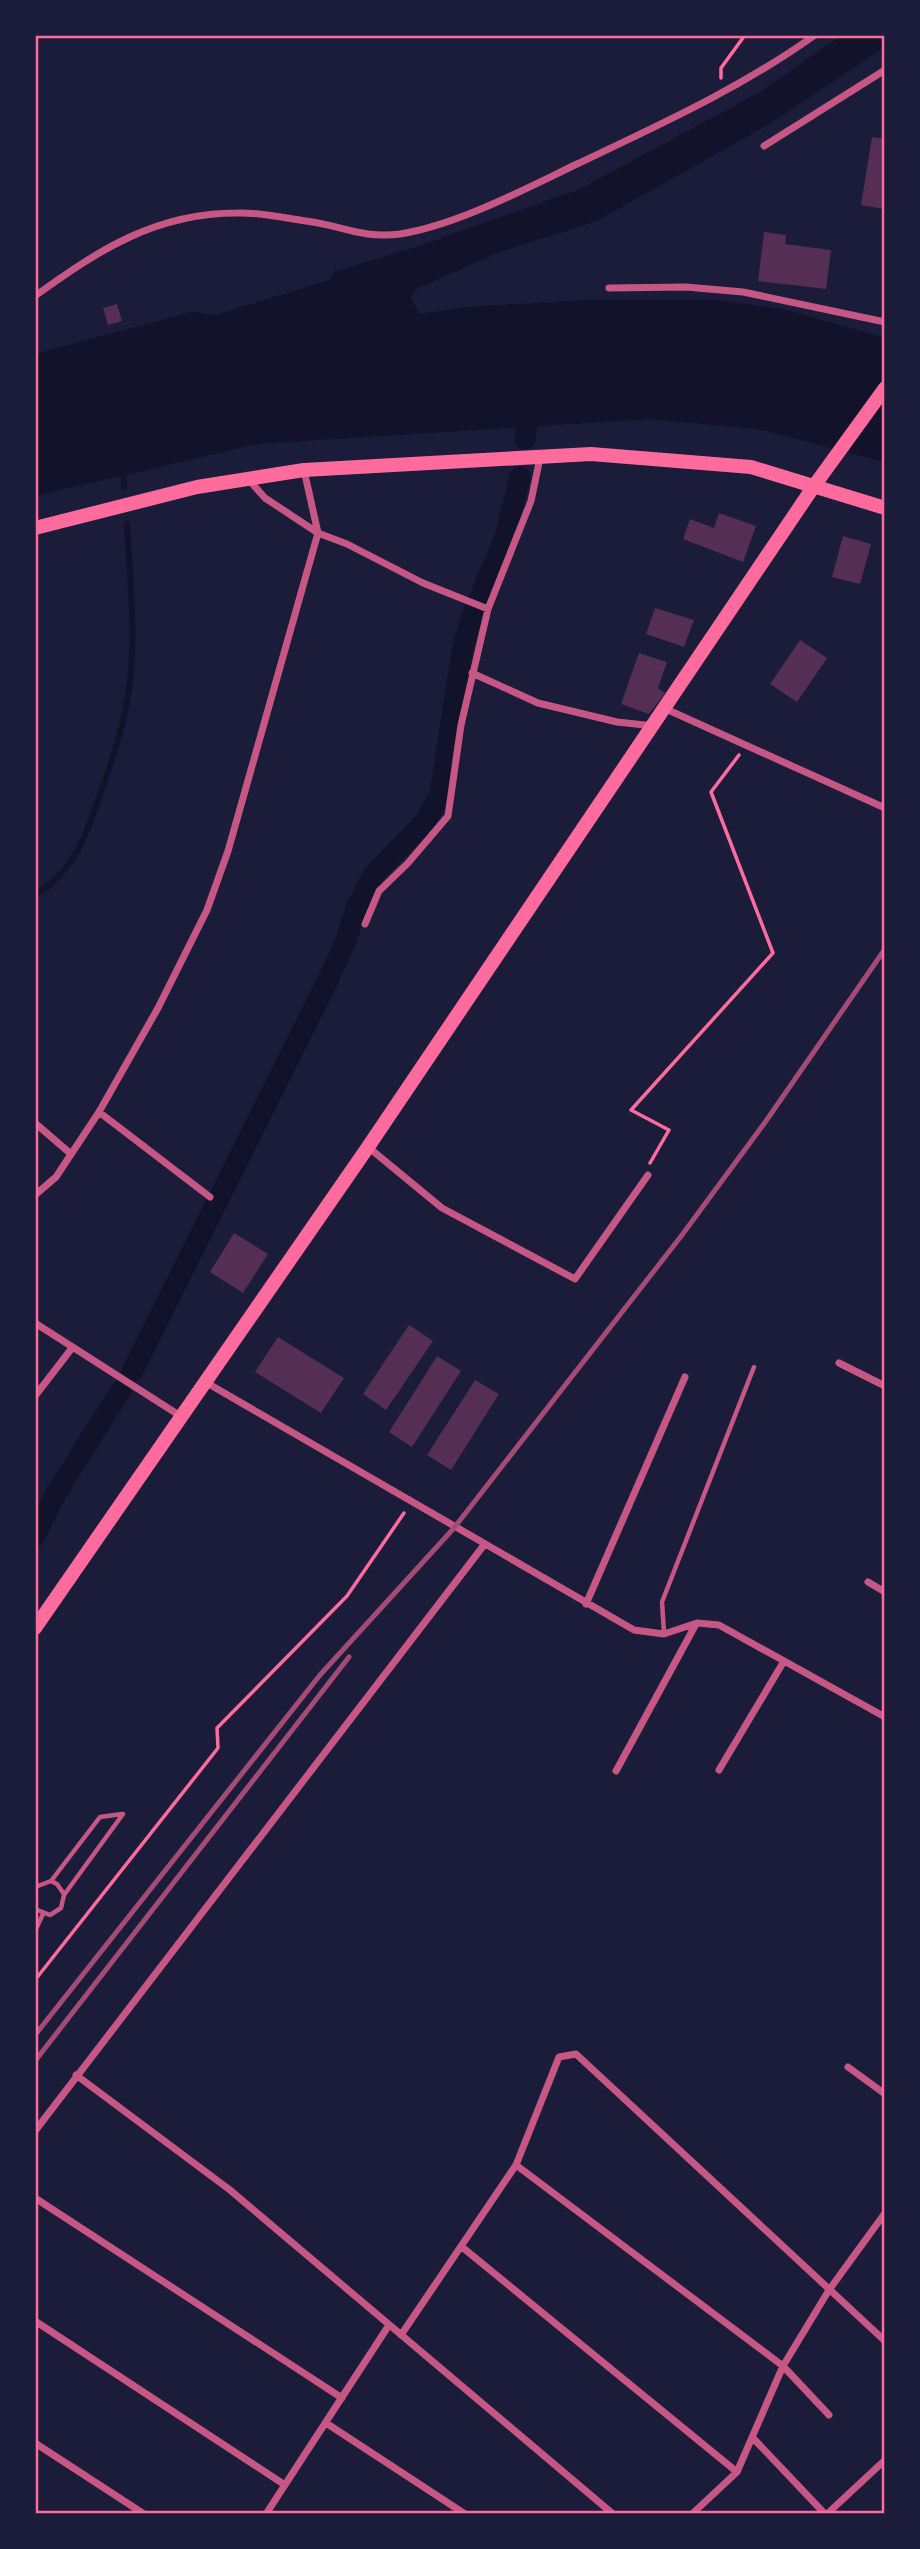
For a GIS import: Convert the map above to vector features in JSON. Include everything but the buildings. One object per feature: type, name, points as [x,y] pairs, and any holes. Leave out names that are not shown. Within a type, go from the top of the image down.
[{"type":"main road","points":[[35,1628],[207,1383],[655,726],[814,486],[885,388]]},
{"type":"main road","points":[[35,528],[197,487],[304,470],[592,454],[751,467],[885,508]]},
{"type":"street","points":[[35,296],[97,251],[163,223],[237,213],[316,222],[356,234],[400,234],[482,209],[726,91],[784,58],[815,35]]},
{"type":"street","points":[[764,146],[885,71]]},
{"type":"street","points":[[609,288],[686,286],[743,292],[797,300],[885,322]]},
{"type":"street","points":[[365,924],[379,891],[408,863],[448,816],[486,608],[531,501],[540,457]]},
{"type":"street","points":[[35,1195],[56,1177],[99,1112],[158,1008],[207,910],[228,851],[318,533],[304,470]]},
{"type":"street","points":[[249,479],[265,498],[318,533],[347,544],[423,583],[486,608]]},
{"type":"street","points":[[472,673],[538,703],[617,722],[655,726]]},
{"type":"street","points":[[666,709],[885,808]]},
{"type":"street","points":[[99,1112],[210,1197]]},
{"type":"street","points":[[35,1123],[71,1154]]},
{"type":"street","points":[[368,1147],[442,1208],[575,1279],[649,1175]]},
{"type":"street","points":[[35,1323],[183,1418]]},
{"type":"street","points":[[35,1396],[72,1348]]},
{"type":"street","points":[[839,1363],[885,1386]]},
{"type":"street","points":[[586,1604],[685,1377]]},
{"type":"street","points":[[207,1383],[634,1630],[664,1634],[696,1623],[719,1625],[885,1717]]},
{"type":"street","points":[[35,2131],[484,1545]]},
{"type":"street","points":[[867,1582],[885,1592]]},
{"type":"street","points":[[616,1771],[696,1623]]},
{"type":"street","points":[[719,1770],[784,1661]]},
{"type":"street","points":[[401,2335],[516,2165],[559,2057],[576,2054],[885,2341]]},
{"type":"street","points":[[848,2067],[885,2094]]},
{"type":"street","points":[[76,2075],[230,2190],[613,2514]]},
{"type":"street","points":[[516,2165],[783,2366],[829,2415]]},
{"type":"street","points":[[35,2198],[342,2398]]},
{"type":"street","points":[[692,2514],[737,2472],[783,2366],[829,2290],[885,2213]]},
{"type":"street","points":[[462,2248],[737,2472]]},
{"type":"street","points":[[35,2321],[285,2485]]},
{"type":"street","points":[[266,2514],[389,2325]]},
{"type":"street","points":[[326,2423],[465,2514]]},
{"type":"street","points":[[753,2438],[826,2514],[885,2460]]},
{"type":"street","points":[[35,2443],[144,2514]]},
{"type":"lane","points":[[664,1634],[662,1602],[754,1367]]},
{"type":"lane","points":[[35,1886],[51,1881],[100,1817],[123,1814],[64,1895]]},
{"type":"lane","points":[[35,1909],[43,1914],[56,1912],[64,1902],[64,1895],[57,1884],[51,1881]]},
{"type":"lane","points":[[35,1931],[43,1914]]},
{"type":"path","points":[[726,91],[721,80],[721,68],[745,35]]},
{"type":"path","points":[[649,1175],[649,1165],[669,1130],[631,1110],[773,953],[711,792],[747,746]]},
{"type":"path","points":[[35,1980],[218,1748],[218,1728],[346,1596],[411,1503]]},
{"type":"shaded area","points":[[842,35],[885,35],[885,47],[771,123],[597,221],[499,252],[416,289],[410,297],[420,314],[464,307],[590,300],[714,300],[783,309],[885,338],[885,462],[758,429],[647,419],[257,444],[35,496],[35,354],[191,312],[216,315],[329,280],[334,272],[416,247],[580,189],[760,92]]},
{"type":"waterway","points":[[525,439],[527,422]]},
{"type":"waterway","points":[[123,468],[124,487]]},
{"type":"waterway","points":[[132,1372],[328,980],[346,940],[356,908],[374,874],[425,822],[440,794],[463,646],[473,613],[505,537],[520,477]]},
{"type":"waterway","points":[[35,895],[48,886],[69,864],[84,838],[123,721],[132,654],[127,524]]},
{"type":"waterway","points":[[35,1536],[55,1495],[121,1390]]},
{"type":"railway","points":[[35,2035],[320,1675],[454,1528],[682,1235],[766,1121],[885,949]]},
{"type":"railway","points":[[35,2061],[349,1657]]}]
